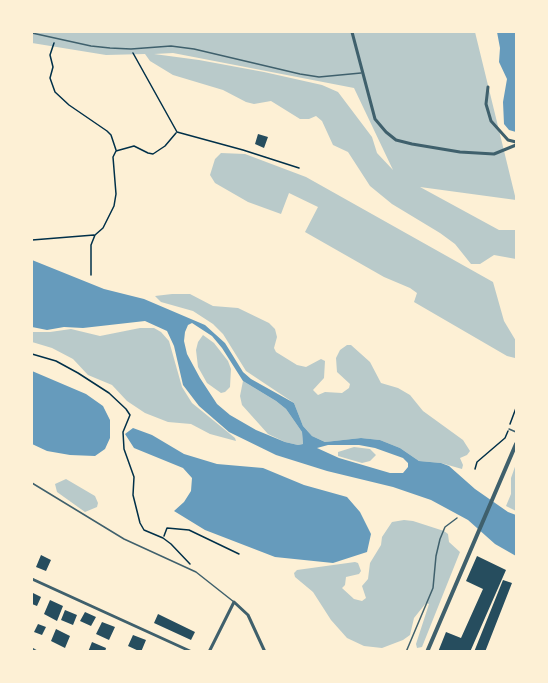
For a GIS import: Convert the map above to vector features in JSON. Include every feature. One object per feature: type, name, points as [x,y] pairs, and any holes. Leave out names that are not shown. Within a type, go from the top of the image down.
[{"type":"street","points":[[352,32],[375,119],[396,140],[460,152],[494,154],[516,143]]},
{"type":"street","points":[[488,87],[486,104],[491,120],[508,140],[516,143]]},
{"type":"street","points":[[427,651],[516,444]]},
{"type":"street","points":[[32,579],[192,651]]},
{"type":"street","points":[[209,651],[234,602],[248,615],[265,651]]},
{"type":"street","points":[[32,649],[37,651]]},
{"type":"lane","points":[[32,33],[91,46],[131,49],[171,46],[194,49],[319,77],[364,73]]},
{"type":"lane","points":[[509,429],[516,432]]},
{"type":"lane","points":[[32,483],[124,539],[196,572],[234,602]]},
{"type":"lane","points":[[406,651],[434,588],[436,556],[440,538],[445,527],[456,518]]},
{"type":"path","points":[[57,39],[50,51],[53,66],[50,78],[55,92],[69,105],[107,131],[111,135],[116,151],[113,157],[116,194],[114,206],[103,228],[95,235],[91,244],[91,275]]},
{"type":"path","points":[[131,49],[177,132],[299,168]]},
{"type":"path","points":[[116,151],[134,146],[153,154],[165,146],[177,132]]},
{"type":"path","points":[[32,240],[95,235]]},
{"type":"path","points":[[32,354],[56,361],[78,373],[109,393],[126,409],[130,415],[123,432],[124,449],[134,477],[133,495],[140,523],[150,533],[164,538],[196,572]]},
{"type":"path","points":[[475,469],[477,462],[505,438],[516,408]]},
{"type":"path","points":[[164,538],[167,528],[189,530],[239,554]]},
{"type":"shaded area","points":[[32,32],[475,32],[516,200],[420,187],[499,230],[516,230],[516,259],[494,255],[480,264],[471,264],[455,244],[392,204],[370,186],[348,152],[333,145],[322,121],[316,116],[300,119],[271,101],[254,104],[246,102],[223,90],[173,75],[150,61],[145,54],[106,55],[32,43]],"holes":[[[173,53],[354,88],[393,170],[377,153],[372,137],[338,92],[322,85],[264,72],[154,54]]]},
{"type":"shaded area","points":[[221,153],[245,154],[306,177],[493,282],[504,321],[516,341],[515,358],[507,356],[414,302],[417,293],[410,288],[384,277],[305,232],[318,207],[289,193],[281,214],[248,202],[215,183],[210,175],[215,159]]},
{"type":"shaded area","points":[[190,294],[213,306],[238,308],[269,323],[275,329],[277,337],[274,348],[276,352],[297,365],[306,367],[321,359],[325,361],[324,378],[313,390],[318,395],[325,392],[342,393],[349,388],[350,384],[337,372],[336,358],[340,350],[351,345],[370,362],[381,383],[398,388],[410,395],[423,411],[463,440],[470,451],[460,458],[462,469],[441,463],[419,461],[400,448],[380,440],[361,438],[325,442],[312,436],[303,426],[294,403],[246,371],[223,334],[213,324],[193,311],[161,302],[155,296]]},
{"type":"shaded area","points":[[140,328],[154,328],[169,341],[182,387],[192,403],[236,441],[210,434],[191,424],[168,422],[145,413],[127,401],[112,385],[88,375],[73,359],[52,348],[32,342],[32,332],[71,329],[100,336]]},
{"type":"shaded area","points":[[203,335],[214,343],[228,361],[231,369],[230,387],[225,392],[221,393],[207,383],[198,367],[196,350]]},
{"type":"shaded area","points":[[243,381],[286,409],[302,432],[303,444],[285,442],[268,434],[242,405],[240,396]]},
{"type":"shaded area","points":[[354,447],[370,449],[376,455],[370,461],[362,463],[338,456],[338,452]]},
{"type":"shaded area","points":[[516,464],[516,511],[506,506],[511,494],[511,478]]},
{"type":"shaded area","points":[[66,479],[95,496],[97,507],[85,512],[57,492],[55,484]]},
{"type":"shaded area","points":[[404,520],[444,531],[448,534],[449,542],[460,552],[422,647],[417,648],[416,644],[429,604],[426,603],[414,618],[410,635],[403,640],[382,648],[364,646],[347,638],[331,620],[313,592],[295,577],[294,573],[297,570],[358,563],[361,571],[359,574],[346,577],[342,588],[354,599],[362,601],[366,598],[362,586],[368,579],[370,563],[381,545],[382,537],[392,522]]},
{"type":"water","points":[[497,32],[516,32],[516,132],[509,130],[504,124],[503,102],[507,79],[499,62],[500,48]]},
{"type":"water","points":[[32,260],[104,289],[144,299],[205,325],[225,343],[243,372],[251,379],[294,403],[303,426],[312,436],[325,442],[361,438],[380,440],[400,448],[419,461],[449,466],[475,489],[516,515],[516,556],[495,544],[468,520],[431,500],[393,487],[327,471],[276,455],[229,432],[199,406],[183,385],[174,346],[167,331],[145,321],[47,330],[32,327]],"holes":[[[192,323],[212,336],[243,381],[286,409],[302,432],[303,444],[285,442],[256,430],[230,415],[217,404],[187,354],[184,341],[185,332],[188,325]],[[328,445],[359,445],[375,448],[403,458],[408,463],[408,467],[403,473],[390,473],[339,458],[317,448]]]},
{"type":"water","points":[[32,371],[86,394],[103,406],[110,420],[110,438],[105,449],[95,456],[70,455],[47,451],[32,444]]},
{"type":"water","points":[[133,428],[152,435],[184,454],[217,464],[263,468],[304,485],[347,497],[360,512],[371,534],[367,552],[333,563],[275,557],[205,530],[174,511],[191,491],[192,478],[183,468],[134,448],[125,434]]},
{"type":"building","points":[[258,134],[268,137],[264,148],[255,144]]},
{"type":"building","points":[[41,555],[51,560],[46,571],[36,567]]},
{"type":"building","points":[[477,556],[506,570],[470,652],[438,652],[446,632],[461,638],[483,589],[466,581]]},
{"type":"building","points":[[503,580],[512,583],[485,652],[474,652]]},
{"type":"building","points":[[33,593],[41,597],[37,606],[32,604]]},
{"type":"building","points":[[50,600],[63,606],[57,621],[44,614]]},
{"type":"building","points":[[65,610],[77,615],[73,625],[61,620]]},
{"type":"building","points":[[85,612],[96,617],[91,626],[80,621]]},
{"type":"building","points":[[158,614],[195,632],[191,640],[154,623]]},
{"type":"building","points":[[102,622],[115,627],[109,640],[96,634]]},
{"type":"building","points":[[38,624],[46,627],[42,635],[34,632]]},
{"type":"building","points":[[56,629],[70,636],[65,648],[51,641]]},
{"type":"building","points":[[133,635],[146,640],[141,652],[128,646]]},
{"type":"building","points":[[92,642],[106,648],[105,652],[88,652]]}]
